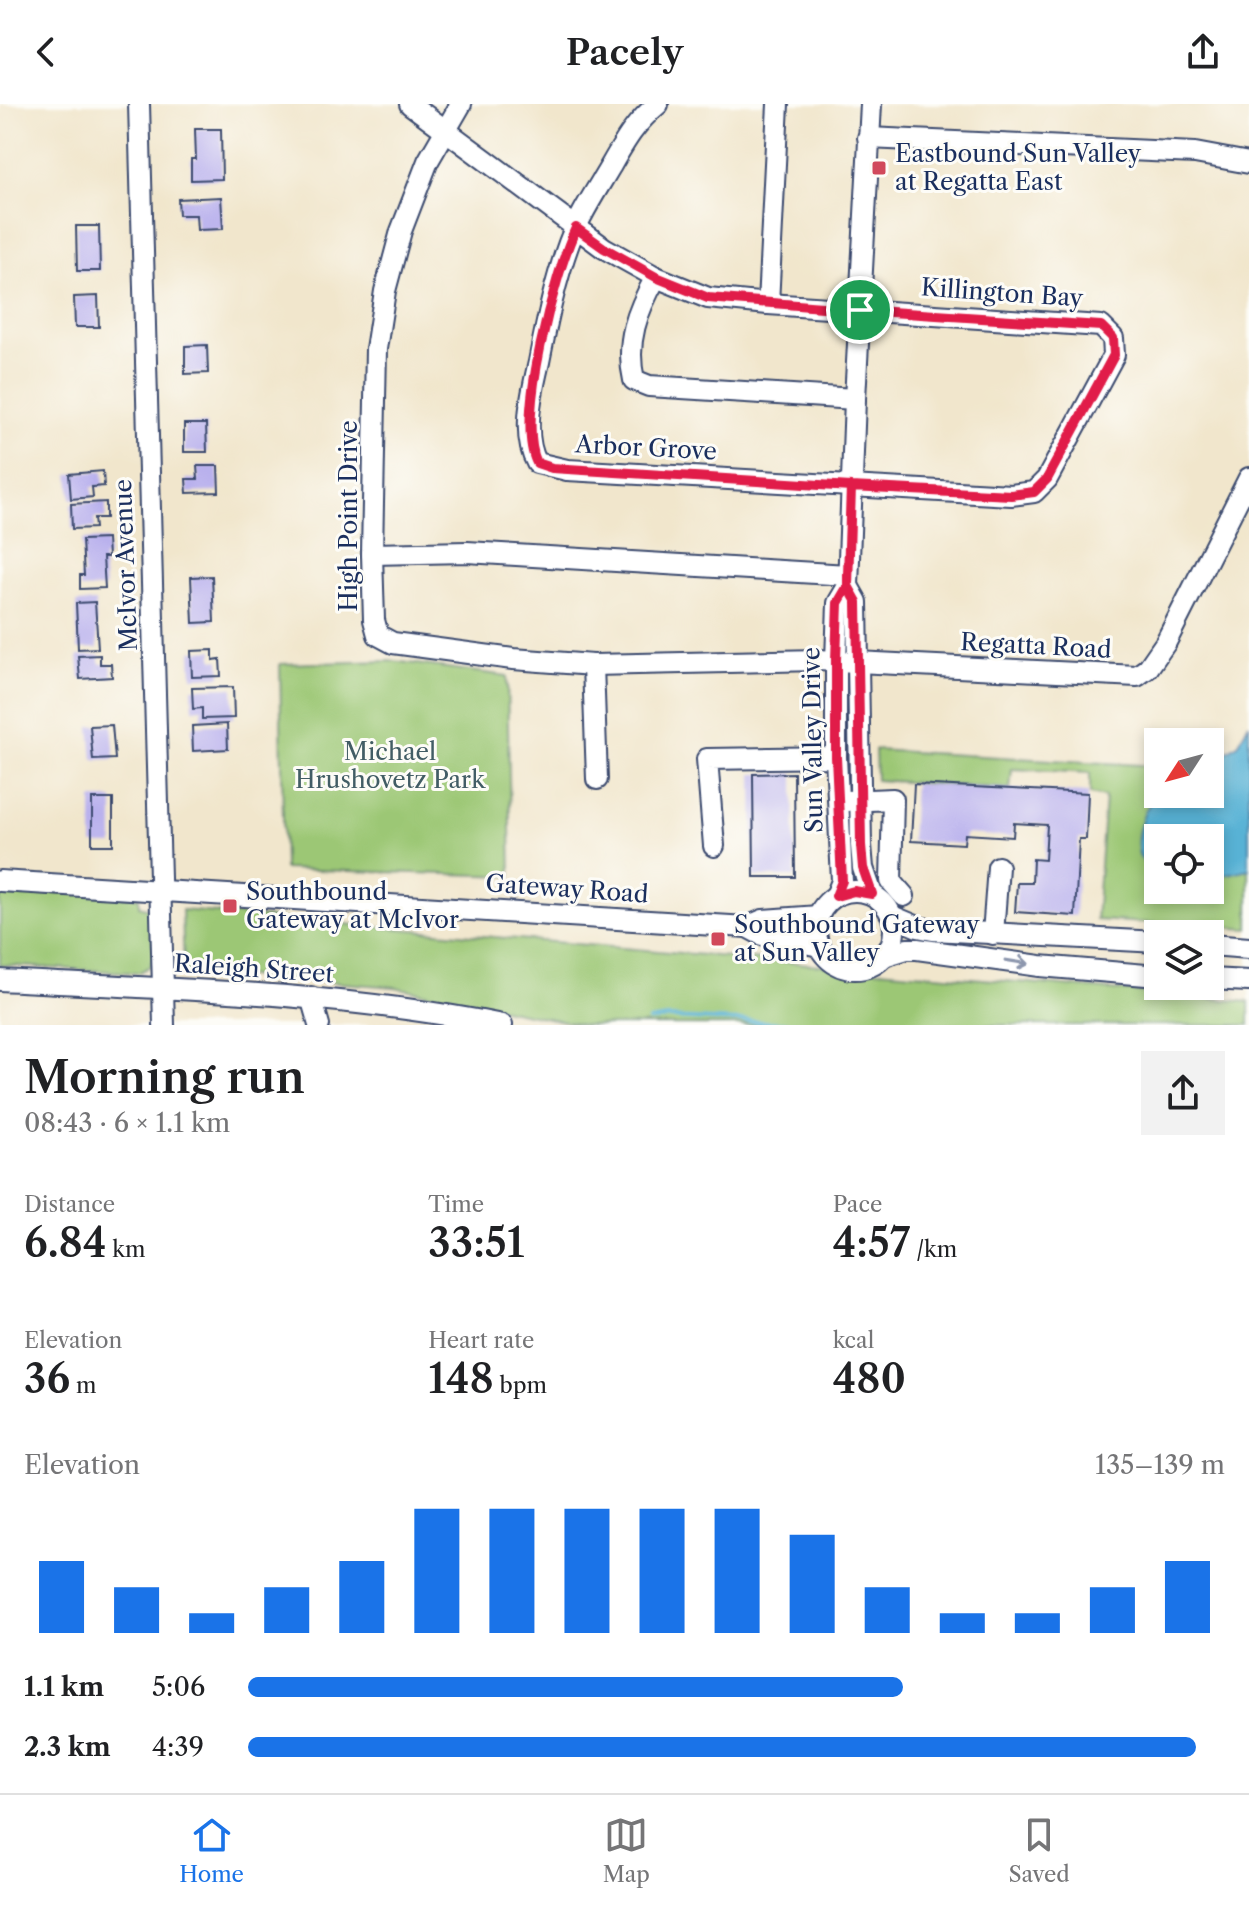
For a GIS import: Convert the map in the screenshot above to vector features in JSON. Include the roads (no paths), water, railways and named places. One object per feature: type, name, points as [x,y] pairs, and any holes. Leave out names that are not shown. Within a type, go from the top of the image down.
[{"type":"street","name":"McIvor Avenue","points":[[139,104],[164,1025]]},
{"type":"street","points":[[410,104],[604,248],[656,277],[708,298],[860,310]]},
{"type":"street","name":"High Point Drive","points":[[461,104],[428,161],[401,231],[385,291],[376,349],[372,554],[374,620],[378,635],[393,643],[513,659],[593,665],[846,661]]},
{"type":"street","points":[[576,228],[637,121],[658,104]]},
{"type":"street","points":[[768,304],[778,104]]},
{"type":"street","name":"Sun Valley Drive","points":[[871,104],[848,580],[838,603],[860,801],[863,868],[872,894]]},
{"type":"street","points":[[868,138],[1195,153],[1249,163]]},
{"type":"street","name":"Arbor Grove","points":[[576,228],[555,286],[532,396],[530,450],[537,463],[567,470],[851,487]]},
{"type":"street","points":[[656,277],[639,306],[633,324],[630,364],[634,380],[649,386],[855,399]]},
{"type":"street","name":"Killington Bay","points":[[851,487],[1011,495],[1034,492],[1047,479],[1114,355],[1113,338],[1101,326],[860,310]]},
{"type":"street","name":"Regatta Road","points":[[846,661],[1137,676],[1148,668],[1166,642],[1249,478]]},
{"type":"street","points":[[372,554],[467,552],[848,580]]},
{"type":"street","name":"Sun Valley Drive","points":[[836,896],[842,881],[836,757],[846,661]]},
{"type":"street","points":[[593,665],[597,779]]},
{"type":"street","points":[[714,846],[707,759],[836,757]]},
{"type":"street","points":[[838,801],[893,799],[891,881],[904,896]]},
{"type":"street","points":[[993,934],[998,867]]},
{"type":"street","name":"Gateway Road","points":[[0,881],[747,927],[762,935],[820,946],[835,963],[855,969],[876,963],[884,956],[917,949],[1040,966],[1144,975]]},
{"type":"street","points":[[820,946],[816,931],[819,916],[836,896],[854,891],[872,894],[884,903],[892,916],[894,937],[884,956]]},
{"type":"street","name":"Gateway Road","points":[[747,927],[763,920],[819,916]]},
{"type":"street","points":[[892,916],[933,930],[993,934],[1087,929],[1144,939]]},
{"type":"street","points":[[1224,946],[1249,948]]},
{"type":"street","name":"Raleigh Street","points":[[0,980],[311,997],[390,1016],[502,1025]]},
{"type":"street","points":[[1224,980],[1249,981]]},
{"type":"street","points":[[311,997],[319,1025]]},
{"type":"water","points":[[1249,723],[1249,869],[1224,875],[1224,824],[1144,824],[1144,862],[1138,852],[1138,841],[1148,808],[1224,808],[1224,753],[1239,743]]},
{"type":"waterway","points":[[649,1021],[668,1018],[831,1025]]},
{"type":"place","name":"Eastbound Sun Valley at Regatta East","points":[[879,168]]},
{"type":"place","name":"Southbound Gateway at McIvor","points":[[230,906]]},
{"type":"place","name":"Southbound Gateway at Sun Valley","points":[[718,939]]},
{"type":"park label","name":"Michael Hrushovetz Park","points":[[390,766]]}]
